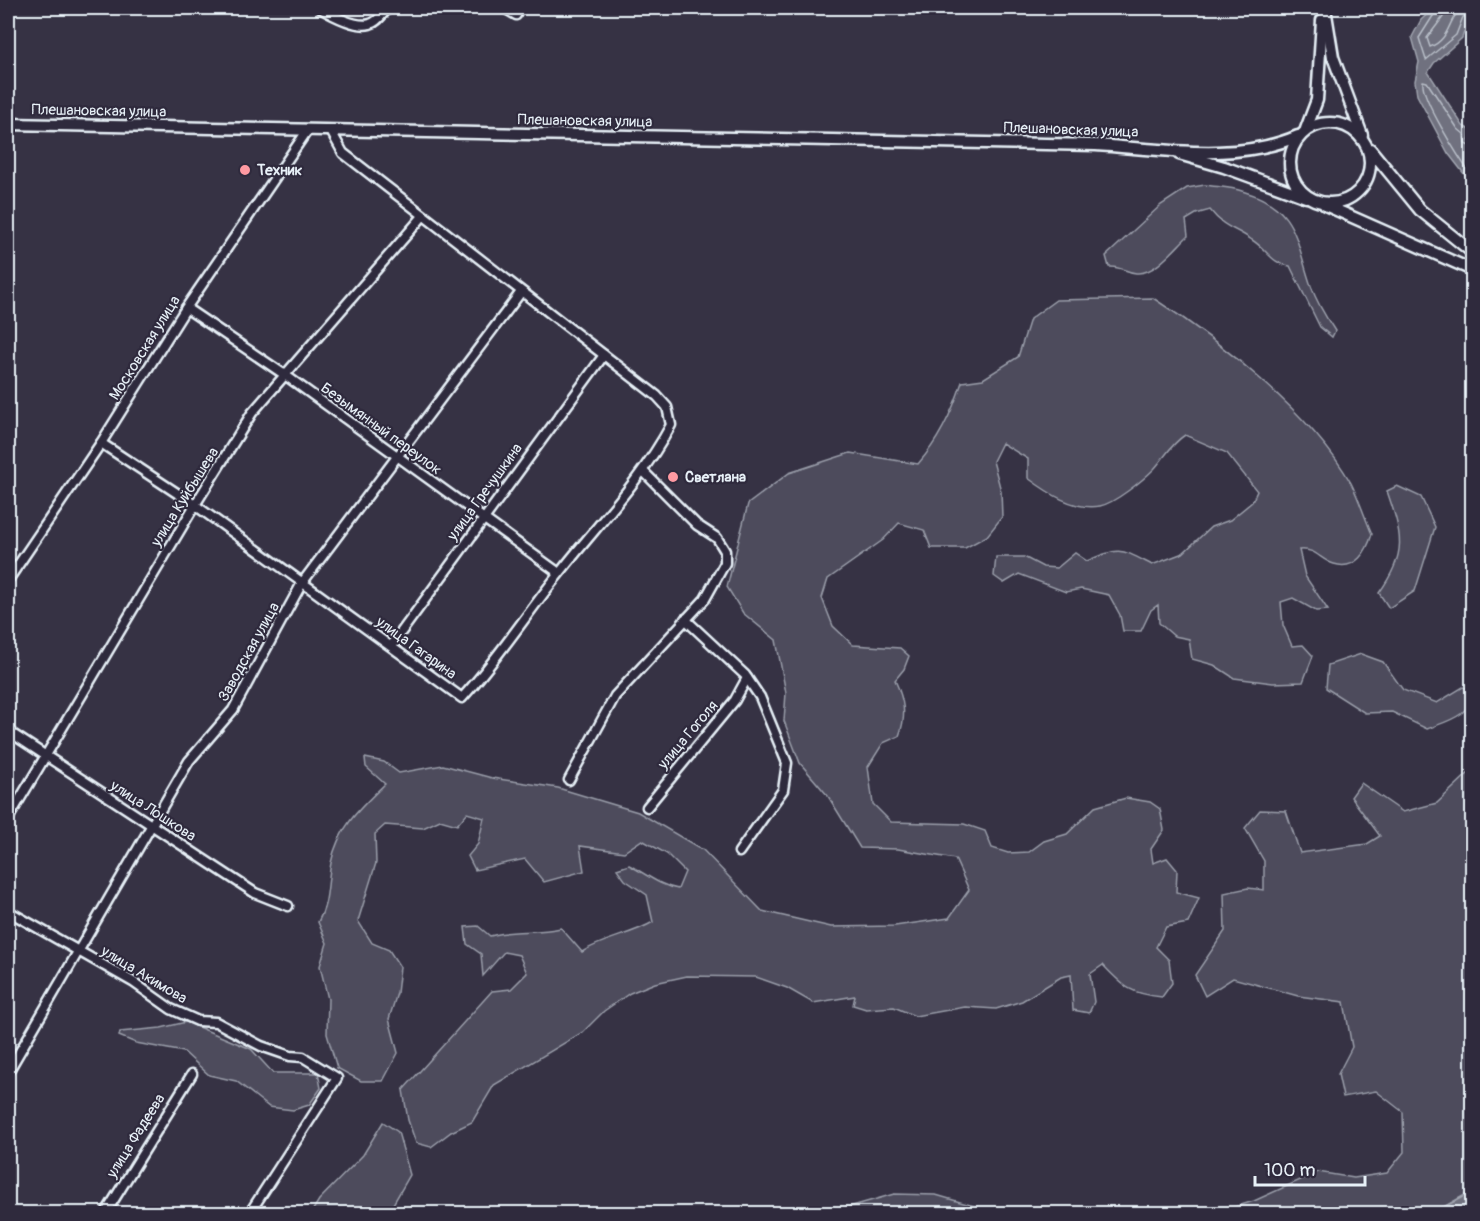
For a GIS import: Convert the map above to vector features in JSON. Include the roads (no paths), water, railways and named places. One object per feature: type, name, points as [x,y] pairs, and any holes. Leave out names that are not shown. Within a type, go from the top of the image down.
[{"type":"main road","points":[[1324,8],[1334,57],[1366,143],[1370,171],[1360,190],[1343,201],[1315,201],[1300,190],[1291,170],[1293,147],[1317,100],[1324,8]]},
{"type":"main road","points":[[1161,149],[1263,149],[1302,133],[1335,123],[1354,129],[1420,210],[1473,252]]},
{"type":"main road","name":"Плешановская улица","points":[[8,124],[1096,144],[1161,149]]},
{"type":"main road","points":[[1161,149],[1224,167],[1315,201],[1473,270]]},
{"type":"street","points":[[320,8],[361,24],[371,24],[388,8]]},
{"type":"street","points":[[504,8],[516,15]]},
{"type":"street","name":"Московская улица","points":[[8,580],[101,443],[186,308],[307,131]]},
{"type":"street","points":[[331,131],[343,153],[604,355]]},
{"type":"street","name":"улица Куйбышева","points":[[8,819],[252,413],[423,216]]},
{"type":"street","name":"Заводская улица","points":[[8,1068],[79,952],[189,761],[233,710],[302,583],[521,292]]},
{"type":"street","name":"Безымянный переулок","points":[[186,308],[285,375],[559,573]]},
{"type":"street","name":"улица Гагарина","points":[[101,443],[195,505],[462,698],[559,573],[644,471],[671,425],[667,406],[604,355]]},
{"type":"street","name":"улица Гречушкина","points":[[391,646],[604,355]]},
{"type":"street","points":[[569,780],[615,696],[705,599],[725,563],[725,551],[717,538],[697,525],[644,471]]},
{"type":"street","points":[[685,619],[747,678],[760,697],[787,763],[787,779],[783,790],[739,852]]},
{"type":"street","name":"улица Гоголя","points":[[647,807],[735,700],[747,678]]},
{"type":"street","name":"улица Лошкова","points":[[8,731],[255,893],[288,906]]},
{"type":"street","name":"улица Акимова","points":[[8,911],[133,982],[171,1008],[198,1021],[216,1023],[261,1046],[290,1056],[303,1057],[337,1078],[249,1214]]},
{"type":"street","name":"улица Фадеева","points":[[105,1214],[192,1074]]},
{"type":"water","points":[[1434,8],[1472,8],[1472,23],[1468,20],[1462,38],[1434,63],[1428,72],[1463,126],[1472,131],[1469,140],[1472,147],[1472,184],[1448,153],[1417,95],[1415,81],[1419,62],[1412,37],[1421,20]]},
{"type":"water","points":[[1472,1192],[1472,1213],[1433,1213]]},
{"type":"place","name":"Техник","points":[[245,170]]},
{"type":"place","name":"Светлана","points":[[673,477]]}]
